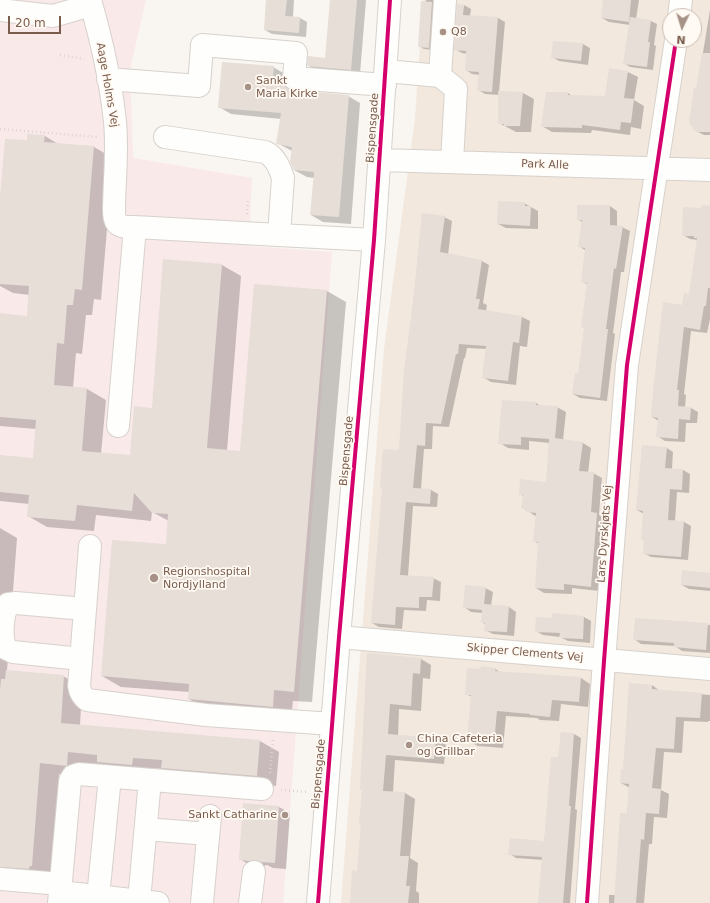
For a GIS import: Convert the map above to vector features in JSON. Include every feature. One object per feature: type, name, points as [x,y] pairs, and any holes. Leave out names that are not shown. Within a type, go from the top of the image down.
[{"type":"street","name":"Bispensgade","points":[[318,903],[339,637],[374,240],[390,0]]},
{"type":"street","points":[[440,76],[445,0]]},
{"type":"street","points":[[0,10],[51,8],[91,2]]},
{"type":"street","name":"Aage Holms Vej","points":[[91,2],[106,71],[115,123],[114,218],[117,224],[122,227],[135,228],[374,240]]},
{"type":"street","points":[[106,71],[199,86],[202,45],[296,53],[294,78],[386,78],[440,76],[456,89],[452,162]]},
{"type":"street","name":"Lars Dyrskjøts Vej","points":[[587,903],[627,365],[675,48]]},
{"type":"street","points":[[165,137],[265,152],[274,158],[283,178],[280,235]]},
{"type":"street","name":"Park Alle","points":[[380,160],[710,170]]},
{"type":"street","points":[[118,426],[135,228]]},
{"type":"street","points":[[90,546],[79,686],[82,697],[87,700],[206,715],[332,724]]},
{"type":"street","points":[[81,659],[13,652],[5,648],[2,640],[4,611],[8,604],[16,603],[85,609]]},
{"type":"street","name":"Skipper Clements Vej","points":[[339,637],[710,669]]},
{"type":"street","points":[[60,893],[71,778],[76,774],[265,789]]},
{"type":"street","points":[[98,897],[110,777]]},
{"type":"street","points":[[0,879],[60,893],[148,902],[146,829],[150,780]]},
{"type":"street","points":[[146,829],[209,825],[202,903]]},
{"type":"street","points":[[250,903],[254,872]]},
{"type":"path","points":[[60,54],[106,71]]},
{"type":"path","points":[[0,129],[116,139]]},
{"type":"path","points":[[276,719],[265,789],[327,793]]},
{"type":"shaded area","name":"Regionshospital Nordjylland","points":[[0,0],[146,0],[130,69],[133,158],[252,178],[249,246],[332,252],[283,903],[0,903]]},
{"type":"shaded area","points":[[423,0],[710,0],[710,903],[341,903],[384,349],[415,119]]},
{"type":"building","points":[[266,0],[287,0],[285,16],[300,17],[299,33],[264,30]]},
{"type":"building","points":[[330,0],[357,0],[351,70],[307,66],[308,56],[325,58]]},
{"type":"building","points":[[603,0],[631,0],[629,22],[601,18]]},
{"type":"building","points":[[421,1],[432,2],[429,48],[418,47]]},
{"type":"building","points":[[457,4],[464,5],[463,15],[498,17],[492,92],[477,91],[479,72],[465,71],[466,51],[454,50]]},
{"type":"building","points":[[630,17],[651,20],[647,67],[623,64]]},
{"type":"building","points":[[553,41],[583,43],[581,61],[551,58]]},
{"type":"building","points":[[702,53],[710,53],[710,132],[696,132],[689,123],[694,87],[696,88]]},
{"type":"building","points":[[222,62],[274,66],[273,76],[282,78],[283,84],[287,88],[293,90],[349,95],[339,217],[310,215],[314,172],[294,170],[290,162],[292,147],[276,144],[281,113],[218,108]]},
{"type":"building","points":[[609,68],[628,71],[624,98],[634,99],[631,123],[621,122],[620,130],[582,125],[582,128],[541,127],[546,92],[568,92],[568,95],[605,96]]},
{"type":"building","points":[[498,91],[523,92],[520,126],[504,126],[504,124],[498,124]]},
{"type":"building","points":[[27,134],[45,135],[44,142],[94,146],[82,290],[75,289],[73,305],[67,305],[64,344],[57,343],[54,385],[87,388],[82,451],[130,455],[134,406],[152,408],[163,259],[222,264],[207,448],[240,451],[254,284],[327,290],[294,692],[274,690],[273,707],[188,699],[189,684],[101,676],[112,540],[166,544],[168,514],[152,513],[134,493],[132,511],[77,505],[75,521],[27,517],[29,495],[0,492],[0,455],[33,458],[36,420],[0,417],[0,313],[27,316],[29,286],[0,284],[0,197],[5,139],[27,140]]},
{"type":"building","points":[[498,201],[525,202],[525,206],[531,206],[530,226],[497,224]]},
{"type":"building","points":[[577,205],[610,205],[610,225],[623,226],[616,269],[614,268],[606,329],[608,329],[600,398],[572,394],[575,373],[578,373],[584,328],[581,327],[587,283],[581,282],[585,248],[578,247],[582,220],[577,220]]},
{"type":"building","points":[[702,205],[710,206],[710,288],[708,288],[706,306],[704,306],[700,330],[684,327],[677,390],[679,390],[678,406],[691,407],[690,420],[679,419],[678,439],[656,437],[658,418],[651,417],[663,302],[682,305],[684,293],[689,294],[697,238],[694,238],[694,236],[682,236],[683,207],[701,208]]},
{"type":"building","points":[[422,213],[445,216],[440,252],[482,260],[476,299],[480,299],[478,309],[522,316],[519,343],[513,342],[508,381],[482,378],[486,346],[459,344],[458,354],[456,354],[441,424],[426,423],[425,446],[417,445],[413,488],[431,489],[430,504],[406,502],[400,575],[434,577],[432,597],[419,597],[419,608],[396,607],[395,625],[371,623],[382,488],[380,488],[383,449],[399,450],[404,371]]},
{"type":"building","points":[[502,400],[536,402],[536,405],[558,406],[555,438],[583,442],[579,471],[594,472],[591,512],[597,513],[591,587],[564,584],[564,590],[535,588],[538,542],[533,542],[536,513],[526,512],[526,509],[521,509],[523,495],[519,495],[520,479],[546,482],[549,439],[521,437],[521,445],[498,444]]},
{"type":"building","points":[[642,445],[667,447],[665,468],[683,469],[682,490],[670,489],[668,520],[684,521],[681,557],[643,554],[644,541],[641,540],[643,511],[636,510]]},
{"type":"building","points":[[682,570],[710,573],[710,588],[681,585]]},
{"type":"building","points":[[465,585],[486,587],[484,604],[509,606],[507,632],[484,631],[485,623],[481,623],[482,610],[463,608]]},
{"type":"building","points":[[552,613],[584,616],[583,639],[559,638],[560,633],[535,632],[536,617],[552,618]]},
{"type":"building","points":[[635,618],[708,623],[706,650],[674,647],[674,643],[633,640]]},
{"type":"building","points":[[367,653],[421,658],[420,674],[413,673],[411,706],[390,704],[388,734],[436,738],[434,759],[386,755],[383,791],[405,792],[400,856],[409,856],[406,886],[410,886],[408,903],[350,903],[352,870],[357,871],[361,823],[359,823],[362,790],[360,790]]},
{"type":"building","points":[[481,666],[496,668],[495,671],[581,677],[579,702],[552,700],[550,717],[497,711],[494,744],[467,742],[471,695],[465,695],[467,668],[480,669]]},
{"type":"building","points":[[6,670],[64,675],[61,723],[260,740],[257,776],[161,768],[162,760],[133,758],[132,765],[97,762],[97,755],[68,752],[67,766],[40,763],[32,866],[30,866],[29,869],[0,867],[0,690],[1,679],[5,679]]},
{"type":"building","points":[[629,683],[652,685],[652,689],[702,693],[700,718],[676,717],[674,749],[656,748],[652,788],[661,789],[659,814],[646,813],[644,840],[641,839],[636,903],[614,903],[620,813],[627,813],[629,784],[620,783],[621,769],[623,769]]},
{"type":"building","points":[[561,732],[574,733],[569,806],[571,806],[563,903],[538,903],[542,857],[508,855],[510,838],[544,841],[551,757],[558,757]]},
{"type":"building","points":[[243,803],[279,806],[275,863],[255,860],[239,860]]},
{"type":"cycle path","points":[[318,903],[339,637],[374,240],[390,0]]},
{"type":"cycle path","points":[[587,903],[627,365],[675,48]]},
{"type":"place","name":"Q8","points":[[443,32]]},
{"type":"place","name":"Sankt Maria Kirke","points":[[248,87]]},
{"type":"place","name":"Regionshospital Nordjylland","points":[[154,578]]},
{"type":"place","name":"China Cafeteria og Grillbar","points":[[409,745]]},
{"type":"place","name":"Sankt Catharine","points":[[285,815]]}]
